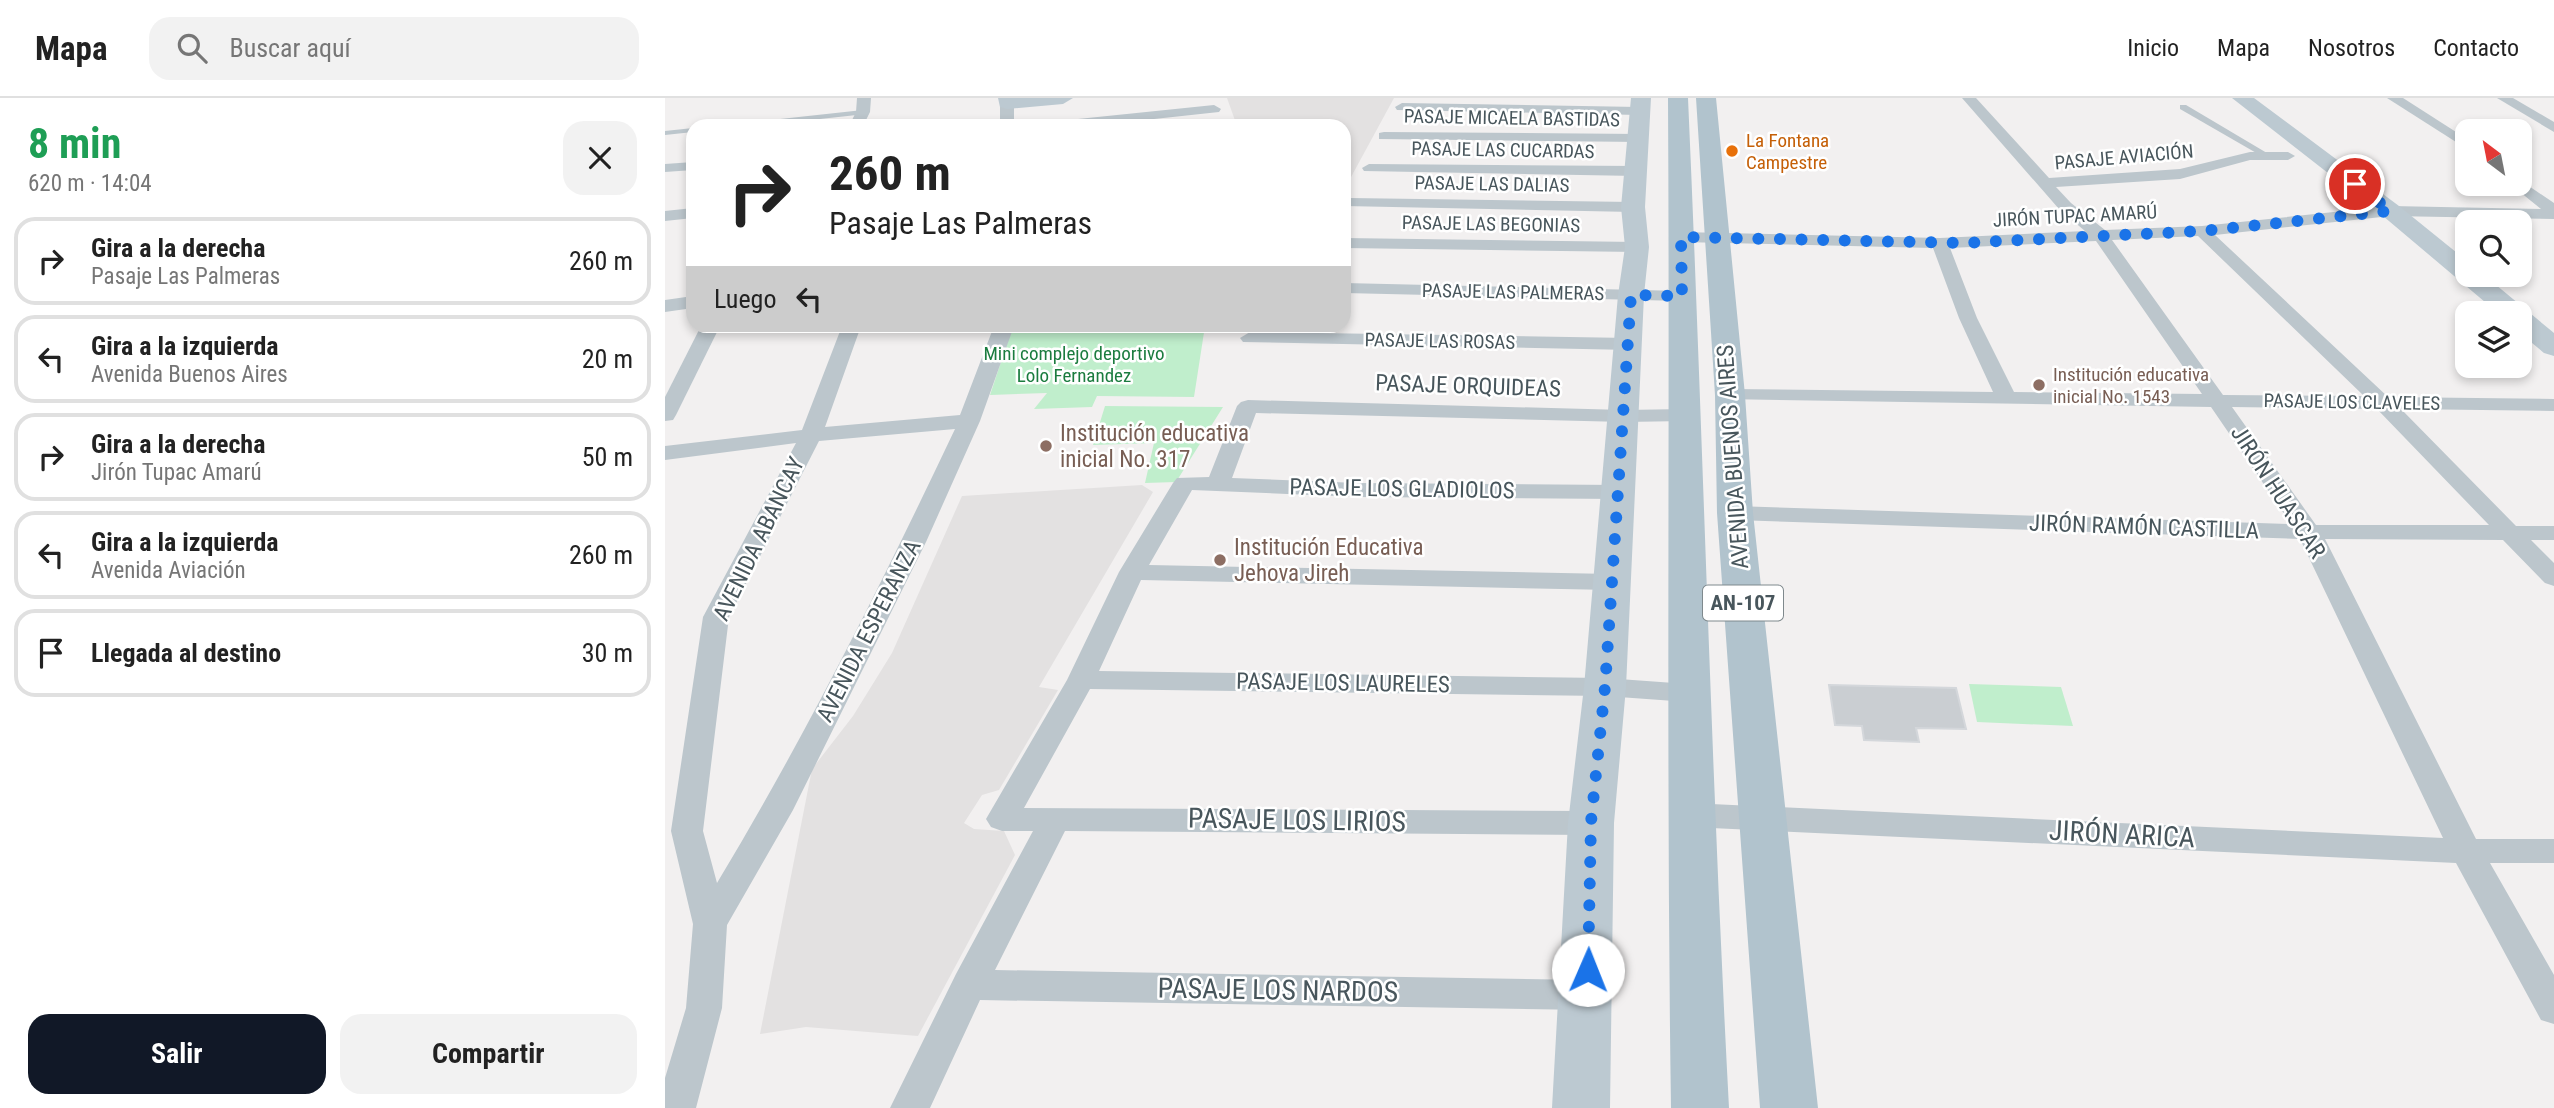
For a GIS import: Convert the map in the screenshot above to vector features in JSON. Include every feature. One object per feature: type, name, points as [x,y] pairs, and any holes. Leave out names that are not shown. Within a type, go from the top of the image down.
[{"type":"main road","name":"AVENIDA BUENOS AIRES","points":[[1678,98],[1686,415],[1690,815],[1700,1108]]},
{"type":"main road","name":"AVENIDA BUENOS AIRES","points":[[1706,98],[1719,237],[1735,513],[1789,1108]]},
{"type":"street","points":[[1007,119],[1008,101],[1063,98]]},
{"type":"street","name":"JIRÓN HUASCAR","points":[[1969,98],[2064,206],[2100,235],[2309,532],[2466,851],[2554,1009]]},
{"type":"street","points":[[2242,98],[2391,211],[2500,301]]},
{"type":"street","points":[[2395,98],[2455,137]]},
{"type":"street","points":[[2504,98],[2554,128]]},
{"type":"street","points":[[1099,119],[1212,103]]},
{"type":"street","points":[[1365,175],[1404,103],[1638,145],[1637,247],[1631,295],[1630,344],[1605,687],[1591,822],[1581,1108]]},
{"type":"street","points":[[2533,116],[2554,116]]},
{"type":"street","name":"PASAJE LAS DALIAS","points":[[1365,175],[1638,145]]},
{"type":"street","name":"PASAJE LAS CUCARDAS","points":[[1365,175],[1638,145]]},
{"type":"street","name":"PASAJE MICAELA BASTIDAS","points":[[1365,175],[1638,145]]},
{"type":"street","name":"PASAJE AVIACIÓN","points":[[2045,183],[2180,174],[2230,159],[2288,156]]},
{"type":"street","points":[[665,168],[686,166]]},
{"type":"street","points":[[2532,195],[2554,212]]},
{"type":"street","name":"JIRÓN TUPAC AMARÚ","points":[[1681,237],[1940,243],[2202,231],[2391,211],[2554,212]]},
{"type":"street","points":[[665,216],[686,213]]},
{"type":"street","points":[[2202,231],[2383,403],[2554,578]]},
{"type":"street","name":"PASAJE LAS BEGONIAS","points":[[1351,243],[1637,247]]},
{"type":"street","points":[[1940,243],[1968,318],[2006,397]]},
{"type":"street","name":"PASAJE LAS PALMERAS","points":[[1351,288],[1682,296]]},
{"type":"street","points":[[665,306],[686,303]]},
{"type":"street","points":[[2532,329],[2554,347]]},
{"type":"street","points":[[665,415],[707,333]]},
{"type":"street","name":"AVENIDA ABANCAY","points":[[710,924],[688,831],[716,617],[811,435],[848,333]]},
{"type":"street","name":"AVENIDA ESPERANZA","points":[[710,924],[777,810],[914,542],[969,421],[1002,333]]},
{"type":"street","name":"PASAJE LAS ROSAS","points":[[1249,338],[1630,344]]},
{"type":"street","name":"PASAJE LOS CLAVELES","points":[[1730,395],[2554,405]]},
{"type":"street","points":[[1217,484],[1248,406]]},
{"type":"street","name":"PASAJE ORQUIDEAS","points":[[1248,406],[1624,416],[1686,415]]},
{"type":"street","points":[[665,453],[811,435],[969,421]]},
{"type":"street","name":"PASAJE LOS GLADIOLOS","points":[[1132,572],[1185,483],[1358,490],[1619,492]]},
{"type":"street","name":"JIRÓN RAMÓN CASTILLA","points":[[1735,513],[2309,532],[2554,533]]},
{"type":"street","points":[[1081,680],[1132,572],[1611,582]]},
{"type":"street","name":"PASAJE LOS LAURELES","points":[[1081,680],[1605,687],[1688,694]]},
{"type":"street","name":"PASAJE LOS LIRIOS","points":[[1081,680],[1002,819],[1591,822]]},
{"type":"street","name":"JIRÓN ARICA","points":[[1690,815],[2466,851],[2554,851]]},
{"type":"street","points":[[910,1108],[969,985],[1056,818]]},
{"type":"street","points":[[676,1108],[704,1008],[710,924]]},
{"type":"street","name":"PASAJE LOS NARDOS","points":[[969,985],[1587,995]]},
{"type":"lane","points":[[777,119],[863,105]]},
{"type":"lane","points":[[2183,107],[2268,156]]},
{"type":"lane","points":[[665,133],[686,131]]},
{"type":"shaded area","points":[[1227,98],[1394,98],[1351,177],[1351,119],[1234,119]]},
{"type":"shaded area","points":[[1142,485],[1153,492],[1039,687],[1058,690],[999,790],[982,795],[964,823],[974,829],[1004,831],[1015,855],[918,1036],[806,1027],[760,1034],[812,769],[853,716],[892,653],[962,496]]},
{"type":"green space","name":"Mini complejo deportivo Lolo Fernandez","points":[[1011,333],[1204,333],[1194,397],[1097,396],[1092,407],[1034,409],[1047,393],[990,395]]},
{"type":"green space","points":[[1105,406],[1223,407],[1176,482],[1145,483],[1154,443],[1093,445]]},
{"type":"green space","points":[[1969,684],[2061,687],[2073,726],[1977,722]]},
{"type":"building","points":[[1829,685],[1956,688],[1966,729],[1916,728],[1919,742],[1864,740],[1862,726],[1835,725]]},
{"type":"place","name":"La Fontana Campestre","points":[[1732,151]]},
{"type":"place","name":"Institución educativa inicial No. 1543","points":[[2039,385]]},
{"type":"place","name":"Institución educativa inicial No. 317","points":[[1046,446]]},
{"type":"place","name":"Institución Educativa Jehova Jireh","points":[[1220,560]]},
{"type":"route","points":[[1588,970],[1591,822],[1605,687],[1630,344],[1631,295],[1682,296],[1681,237],[1963,243],[2202,231],[2391,211],[2355,184]]}]
